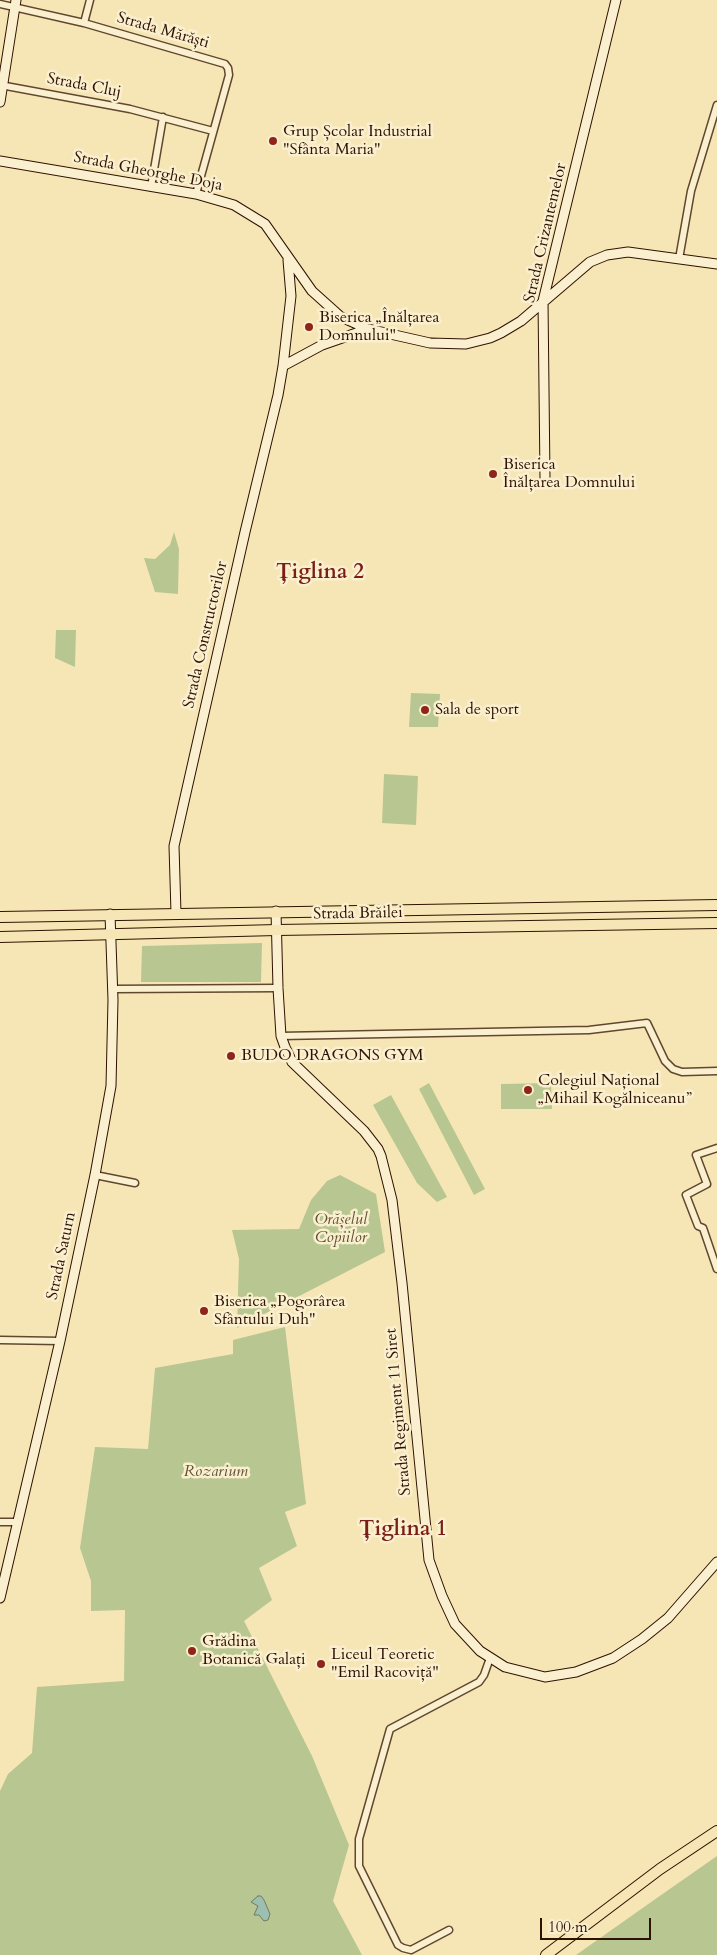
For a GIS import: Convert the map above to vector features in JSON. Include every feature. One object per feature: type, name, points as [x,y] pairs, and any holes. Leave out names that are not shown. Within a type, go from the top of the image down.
[{"type":"main road","name":"Strada Brăilei","points":[[0,916],[717,905]]},
{"type":"main road","name":"Strada Brăilei","points":[[0,937],[717,922]]},
{"type":"main road","points":[[546,1955],[660,1869],[717,1831]]},
{"type":"street","points":[[84,23],[90,0]]},
{"type":"street","name":"Strada Crizantemelor","points":[[545,478],[543,301],[616,0]]},
{"type":"street","name":"Strada Mărăști","points":[[0,4],[16,4],[220,62],[228,68],[229,75],[213,131]]},
{"type":"street","points":[[0,102],[1,85],[16,4]]},
{"type":"street","name":"Strada Cluj","points":[[1,85],[163,117],[213,131]]},
{"type":"street","points":[[679,259],[691,191],[717,106]]},
{"type":"street","points":[[152,187],[163,117]]},
{"type":"street","points":[[196,194],[213,131]]},
{"type":"street","name":"Strada Gheorghe Doja","points":[[0,161],[196,194],[234,205],[257,218],[271,232],[321,301],[341,317],[368,330],[430,343],[466,344],[502,333],[521,320],[590,262],[607,254],[628,252],[717,264]]},
{"type":"street","name":"Strada Constructorilor","points":[[176,913],[174,846],[283,366],[291,296],[288,258]]},
{"type":"street","points":[[283,366],[322,345],[368,330]]},
{"type":"street","name":"Strada Regiment 11 Siret","points":[[276,911],[281,1036],[292,1062],[364,1131],[381,1156],[392,1200],[402,1283],[429,1560],[437,1584],[455,1624],[480,1651],[505,1667],[545,1677],[576,1672],[613,1658],[642,1639],[668,1618],[717,1562]]},
{"type":"street","name":"Strada Saturn","points":[[0,1598],[60,1341],[95,1175],[111,1086],[112,989],[110,914]]},
{"type":"street","points":[[112,989],[278,988]]},
{"type":"street","points":[[281,1036],[589,1030],[647,1023],[661,1055],[672,1069],[682,1072],[717,1071]]},
{"type":"street","points":[[717,1148],[696,1155],[707,1184],[686,1195],[698,1226],[703,1228],[717,1270]]},
{"type":"street","points":[[95,1175],[135,1183]]},
{"type":"street","points":[[0,1340],[60,1341]]},
{"type":"street","points":[[0,1522],[17,1522]]},
{"type":"street","points":[[448,1930],[415,1948],[406,1950],[398,1945],[359,1866],[359,1839],[390,1729],[479,1682],[484,1675],[490,1658]]},
{"type":"green space","points":[[174,532],[179,549],[178,594],[155,592],[144,558],[155,559],[170,545]]},
{"type":"green space","points":[[56,630],[76,630],[75,667],[55,658]]},
{"type":"green space","name":"Sala de sport","points":[[411,693],[440,694],[438,727],[409,727]]},
{"type":"green space","points":[[384,774],[418,776],[416,825],[382,823]]},
{"type":"green space","points":[[262,943],[261,982],[141,982],[142,946]]},
{"type":"green space","points":[[429,1083],[485,1189],[474,1195],[419,1089]]},
{"type":"green space","points":[[551,1083],[552,1109],[501,1109],[501,1084]]},
{"type":"green space","points":[[391,1095],[447,1197],[437,1202],[417,1183],[373,1105]]},
{"type":"green space","name":"Orășelul Copiilor","points":[[340,1175],[376,1194],[385,1252],[237,1328],[239,1259],[232,1230],[299,1229],[311,1200],[327,1181]]},
{"type":"green space","name":"Grădina Botanică Galați","points":[[285,1327],[306,1504],[285,1512],[297,1546],[259,1568],[272,1600],[244,1621],[312,1756],[349,1845],[333,1901],[362,1955],[0,1955],[0,1791],[8,1774],[32,1753],[37,1687],[124,1681],[125,1610],[91,1611],[91,1581],[80,1548],[95,1447],[148,1449],[155,1368],[233,1354],[233,1340]]},
{"type":"green space","points":[[717,1856],[717,1955],[576,1955],[654,1900]]},
{"type":"shaded area","points":[[258,1896],[261,1896],[264,1900],[270,1914],[268,1920],[264,1921],[259,1915],[254,1915],[258,1906],[251,1902]]},
{"type":"place","name":"Grup Școlar Industrial \"Sfânta Maria\"","points":[[273,141]]},
{"type":"place","name":"Biserica „Înălțarea Domnului\"","points":[[309,327]]},
{"type":"place","name":"Biserica Înălțarea Domnului","points":[[493,474]]},
{"type":"place","name":"Sala de sport","points":[[425,710]]},
{"type":"place","name":"BUDO DRAGONS GYM","points":[[231,1056]]},
{"type":"place","name":"Colegiul Național „Mihail Kogălniceanu”","points":[[528,1090]]},
{"type":"place","name":"Biserica „Pogorârea Sfântului Duh\"","points":[[204,1311]]},
{"type":"place","name":"Grădina Botanică Galați","points":[[192,1651]]},
{"type":"place","name":"Liceul Teoretic \"Emil Racoviță\"","points":[[321,1664]]},
{"type":"district","name":"Țiglina 2","points":[[320,573]]},
{"type":"district","name":"Țiglina 1","points":[[403,1530]]},
{"type":"park label","name":"Rozarium","points":[[216,1472]]}]
